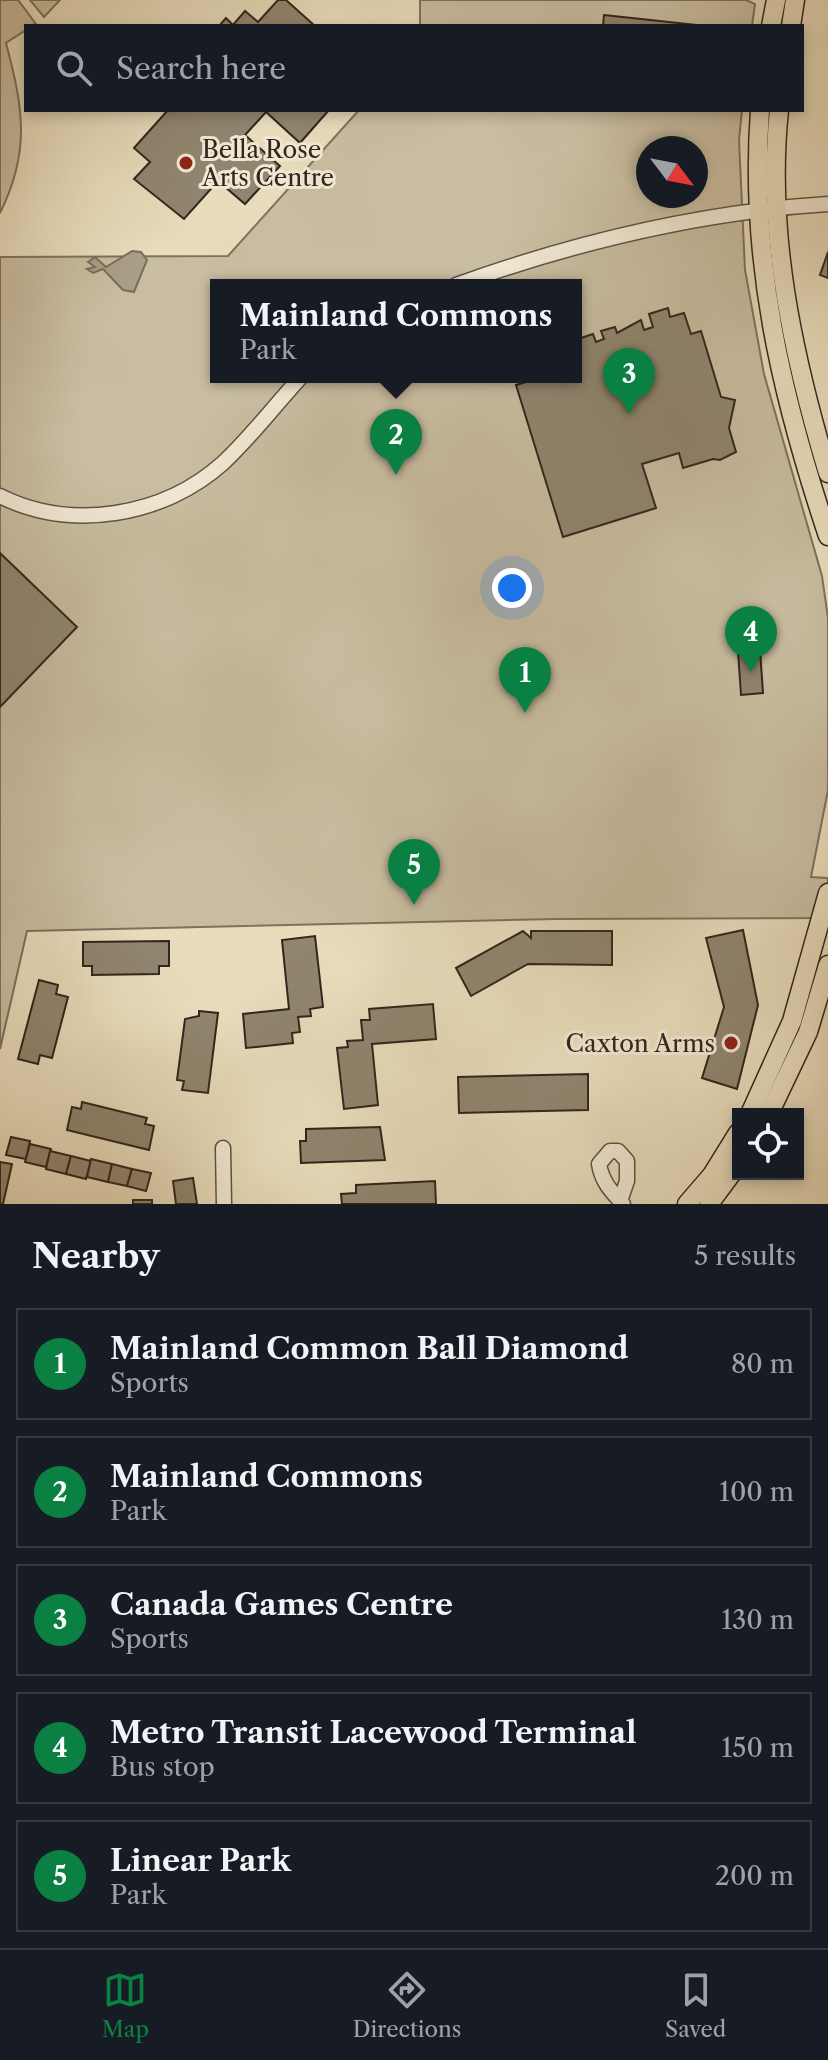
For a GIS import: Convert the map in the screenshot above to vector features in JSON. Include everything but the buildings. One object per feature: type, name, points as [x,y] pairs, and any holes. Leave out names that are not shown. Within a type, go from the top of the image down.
[{"type":"main road","points":[[771,24],[776,0]]},
{"type":"main road","points":[[791,24],[795,0]]},
{"type":"main road","points":[[760,112],[768,209],[769,317],[787,407],[828,536]]},
{"type":"main road","points":[[779,112],[768,209],[791,334],[828,473]]},
{"type":"main road","points":[[753,1108],[792,1021],[828,893]]},
{"type":"main road","points":[[772,1108],[808,1032],[828,965]]},
{"type":"main road","points":[[687,1204],[712,1175],[732,1143]]},
{"type":"main road","points":[[709,1204],[732,1173]]},
{"type":"street","points":[[474,279],[574,246],[696,219],[828,204]]},
{"type":"street","points":[[0,496],[33,509],[82,515],[126,511],[165,500],[193,485],[222,463],[295,383]]},
{"type":"street","points":[[223,1148],[224,1204]]},
{"type":"shaded area","points":[[0,0],[18,0],[36,24],[24,24],[24,31],[6,43],[17,88],[21,129],[16,169],[0,213]]},
{"type":"shaded area","points":[[30,0],[60,0],[44,17]]},
{"type":"shaded area","points":[[420,0],[746,0],[755,4],[752,24],[420,24]]},
{"type":"shaded area","points":[[357,112],[742,112],[739,140],[745,270],[764,374],[822,576],[828,618],[828,790],[811,877],[828,878],[828,918],[556,919],[27,931],[0,1049],[0,257],[228,256]]},
{"type":"shaded area","points":[[132,251],[141,252],[147,260],[134,292],[123,290],[103,269],[93,273],[87,269],[95,267],[88,262],[95,257],[106,267]]},
{"type":"place","name":"Bella Rose Arts Centre","points":[[186,163]]},
{"type":"place","name":"Canada Games Centre","points":[[629,414]]},
{"type":"place","name":"Mainland Commons","points":[[396,475]]},
{"type":"place","name":"Metro Transit Lacewood Terminal","points":[[751,672]]},
{"type":"place","name":"Mainland Common Ball Diamond","points":[[525,713]]},
{"type":"place","name":"Linear Park","points":[[414,905]]},
{"type":"place","name":"Caxton Arms","points":[[731,1043]]}]
